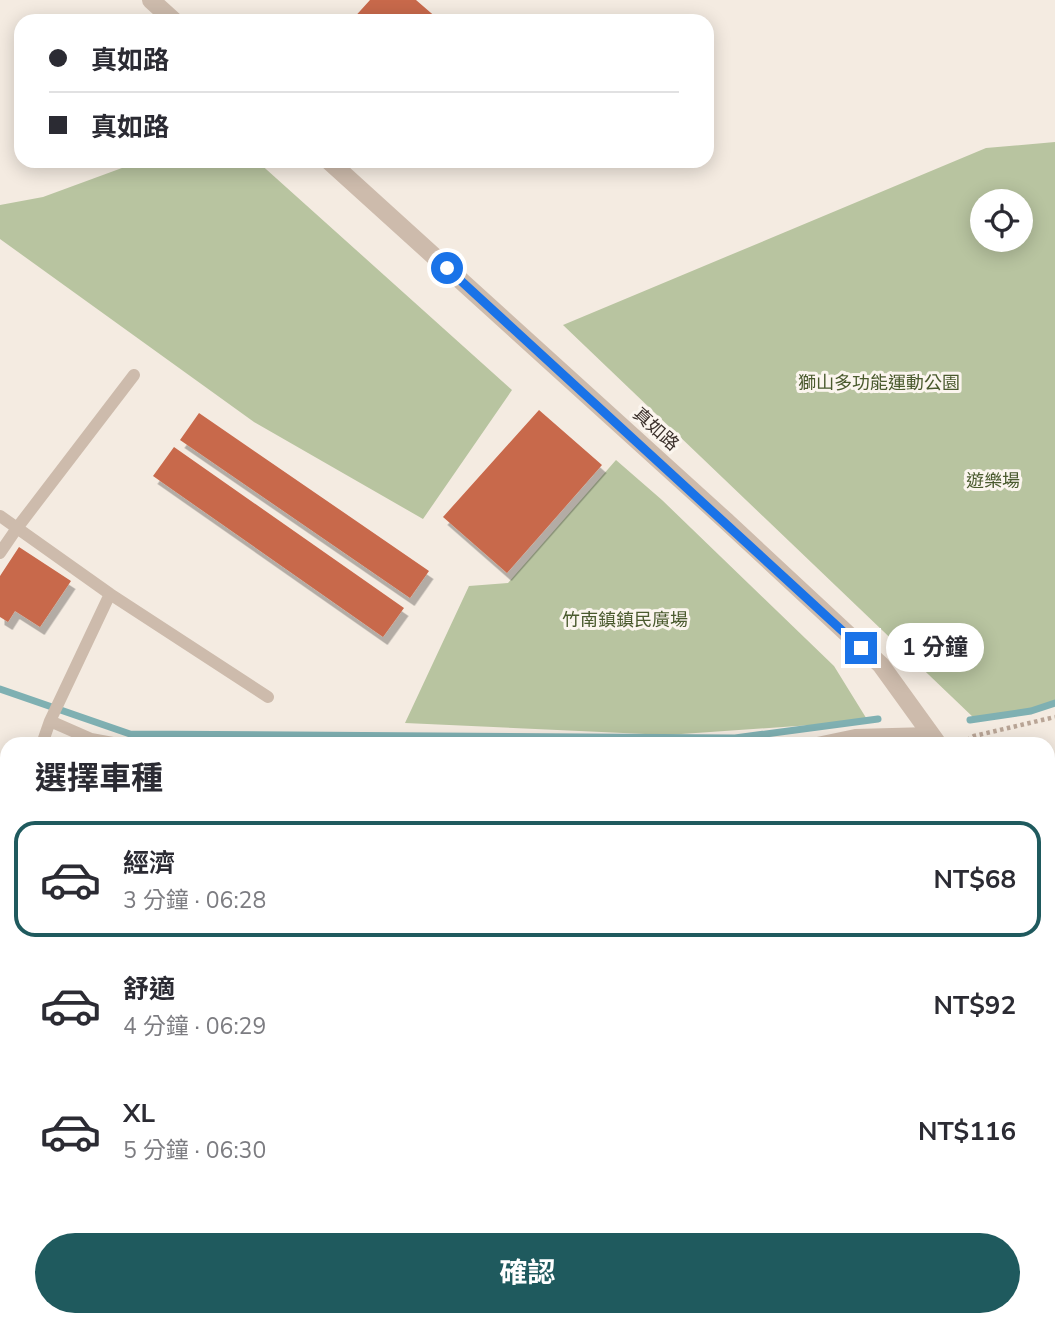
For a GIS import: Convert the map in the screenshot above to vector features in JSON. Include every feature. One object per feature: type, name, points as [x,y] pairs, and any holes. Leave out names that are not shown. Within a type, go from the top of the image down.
[{"type":"street","points":[[151,0],[166,14]]},
{"type":"street","name":"真如路","points":[[337,168],[881,665],[933,737]]},
{"type":"lane","points":[[0,553],[134,375]]},
{"type":"lane","points":[[0,516],[110,594],[268,697]]},
{"type":"lane","points":[[45,737],[50,721],[110,594]]},
{"type":"lane","points":[[50,721],[86,737]]},
{"type":"lane","points":[[845,737],[908,737]]},
{"type":"path","points":[[972,737],[1055,717]]},
{"type":"green space","name":"獅山多功能運動公園","points":[[1055,142],[1055,706],[975,719],[563,325],[986,148]]},
{"type":"green space","points":[[122,168],[265,168],[512,390],[423,519],[254,422],[0,239],[0,205],[43,197]]},
{"type":"green space","name":"竹南鎮鎮民廣場","points":[[616,460],[662,500],[834,666],[868,721],[667,735],[405,723],[469,586],[508,583]]},
{"type":"building","points":[[370,0],[416,0],[432,14],[357,14]]},
{"type":"building","points":[[539,410],[602,465],[507,573],[443,517]]},
{"type":"building","points":[[199,413],[429,571],[410,598],[180,440]]},
{"type":"building","points":[[174,447],[404,608],[383,637],[153,476]]},
{"type":"building","points":[[19,547],[71,581],[40,627],[15,611],[8,622],[0,617],[0,576]]},
{"type":"waterway","points":[[0,689],[130,734],[584,737]]},
{"type":"waterway","points":[[970,720],[1031,711],[1055,703]]},
{"type":"waterway","points":[[743,737],[878,719]]},
{"type":"route","points":[[447,268],[726,521],[861,648]]},
{"type":"park label","name":"遊樂場","points":[[993,481]]}]
